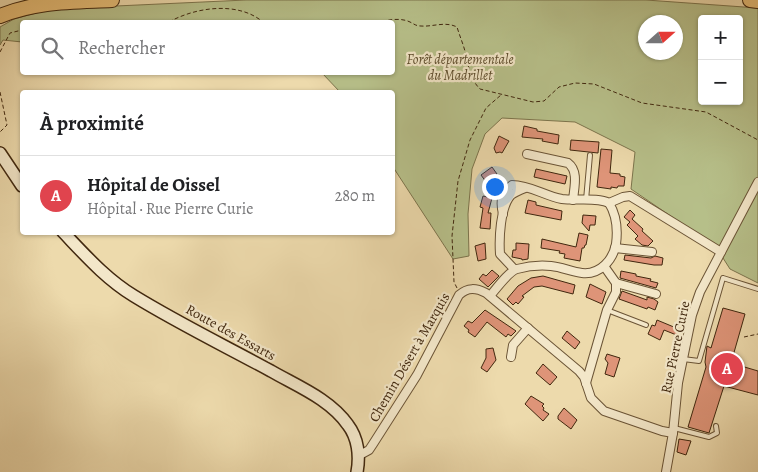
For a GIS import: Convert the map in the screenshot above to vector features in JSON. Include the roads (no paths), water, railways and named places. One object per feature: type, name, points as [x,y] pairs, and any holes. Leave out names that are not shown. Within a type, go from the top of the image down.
[{"type":"highway","points":[[0,16],[18,8],[47,3],[112,0]]},
{"type":"highway","points":[[750,0],[758,1]]},
{"type":"main road","points":[[0,153],[20,183]]},
{"type":"main road","name":"Route des Essarts","points":[[66,235],[103,273],[134,296],[307,391],[335,410],[350,426],[357,447],[357,472]]},
{"type":"street","points":[[527,154],[568,163],[573,167],[575,172],[573,200]]},
{"type":"street","name":"Rue Pierre Curie","points":[[666,472],[674,430],[683,359],[692,315],[700,292],[758,182]]},
{"type":"street","points":[[514,270],[504,261],[500,254],[503,214],[509,197],[515,192],[525,188],[559,198],[573,200],[602,199],[609,203],[617,221],[617,235],[615,252],[608,264],[596,271],[583,274],[550,266],[530,266],[514,270],[490,296],[579,370],[584,377],[591,398],[604,411],[662,431],[674,430]]},
{"type":"street","points":[[609,203],[623,196],[630,196],[721,252]]},
{"type":"street","points":[[615,248],[652,252]]},
{"type":"street","points":[[586,383],[607,310],[616,292],[616,283],[604,266]]},
{"type":"street","points":[[616,283],[656,294]]},
{"type":"street","name":"Chemin Désert à Marquis","points":[[358,456],[369,450],[373,444],[416,374],[459,295],[465,290],[473,288],[479,289],[490,296]]},
{"type":"street","points":[[511,357],[513,345],[528,328]]},
{"type":"lane","points":[[586,200],[590,155]]},
{"type":"lane","points":[[683,359],[699,361],[723,278],[758,289]]},
{"type":"lane","points":[[607,310],[646,325]]},
{"type":"lane","points":[[674,430],[709,437],[718,433],[716,426]]},
{"type":"place","name":"Hôpital de Oissel","points":[[727,369]]},
{"type":"park label","name":"Forêt départementale du Madrillet","points":[[460,68]]}]
